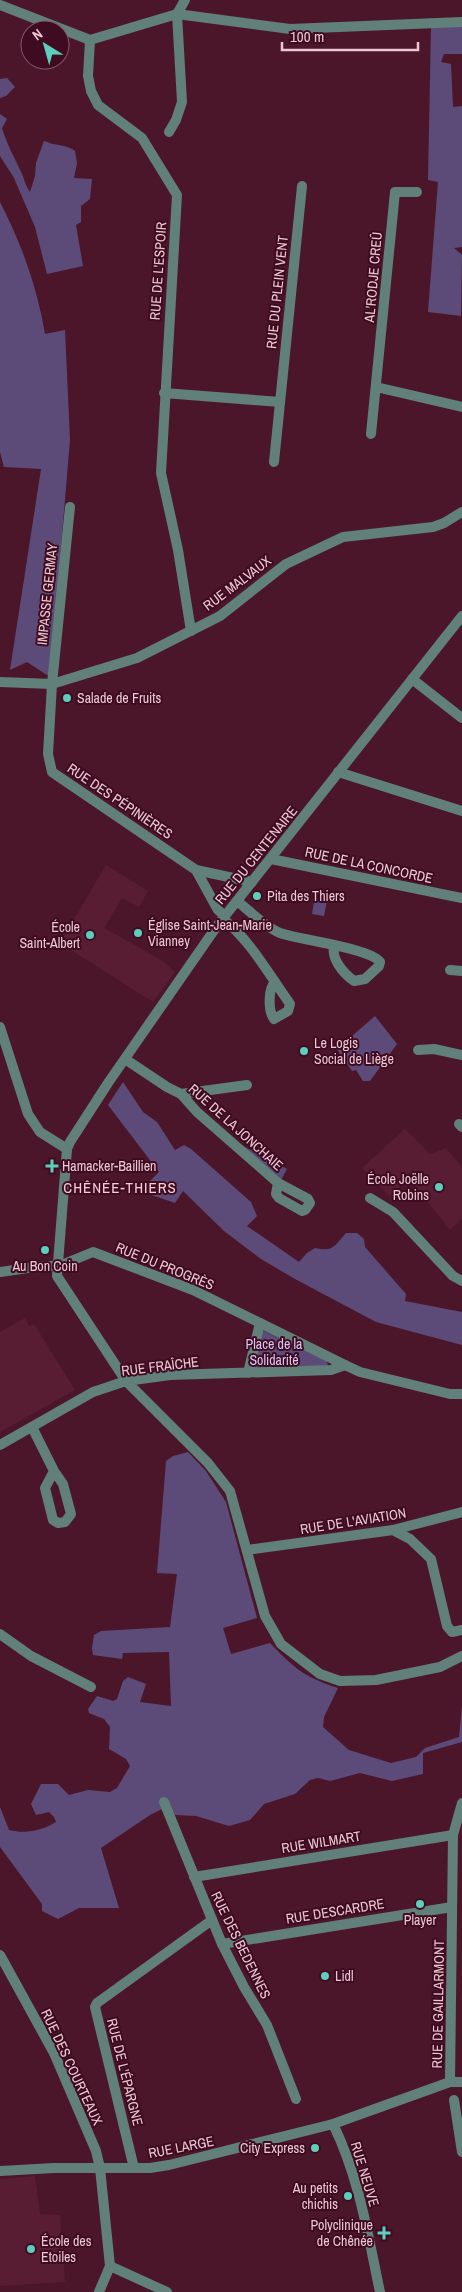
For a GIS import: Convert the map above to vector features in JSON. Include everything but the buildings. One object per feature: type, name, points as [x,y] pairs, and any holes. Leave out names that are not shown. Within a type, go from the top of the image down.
[{"type":"street","points":[[169,132],[176,120],[182,102],[177,14],[185,0]]},
{"type":"street","points":[[0,5],[90,40],[177,14],[290,29],[462,22]]},
{"type":"street","name":"RUE DE L'ESPOIR","points":[[90,40],[88,76],[91,91],[98,105],[142,138],[177,195],[164,393],[161,473],[178,550],[190,632]]},
{"type":"street","name":"RUE DU PLEIN VENT","points":[[274,462],[302,186]]},
{"type":"street","name":"AL'RODJE CREÛ","points":[[371,434],[395,192],[417,192]]},
{"type":"street","points":[[376,387],[462,407]]},
{"type":"street","points":[[164,393],[280,402]]},
{"type":"street","name":"IMPASSE GERMAY","points":[[52,684],[70,507]]},
{"type":"street","name":"RUE MALVAUX","points":[[0,682],[52,684],[138,658],[220,616],[286,564],[343,536],[433,527],[444,524],[462,512]]},
{"type":"street","name":"RUE DU CENTENAIRE","points":[[58,1266],[67,1149],[125,1059],[224,917],[462,616]]},
{"type":"street","points":[[412,679],[462,718]]},
{"type":"street","name":"RUE DES PÉPINIÈRES","points":[[52,684],[48,754],[52,772],[196,870],[252,882]]},
{"type":"street","points":[[338,772],[462,811]]},
{"type":"street","name":"RUE DE LA CONCORDE","points":[[271,859],[462,898]]},
{"type":"street","name":"RUE DES PÉPINIÈRES","points":[[196,870],[218,910],[239,931],[275,982]]},
{"type":"street","points":[[237,901],[279,932],[314,942],[334,945],[377,958],[379,966],[366,979],[354,980],[336,961],[333,950],[334,945]]},
{"type":"street","points":[[450,970],[462,971]]},
{"type":"street","points":[[0,1028],[28,1114],[40,1132],[67,1149]]},
{"type":"street","points":[[418,1050],[434,1049],[462,1055]]},
{"type":"street","name":"RUE DE LA JONCHAIE","points":[[125,1059],[181,1094],[197,1112],[278,1183]]},
{"type":"street","points":[[181,1094],[247,1086]]},
{"type":"street","points":[[370,1198],[393,1212],[453,1276],[462,1281]]},
{"type":"street","name":"RUE DU PROGRÈS","points":[[0,1272],[42,1266],[58,1266],[93,1252],[193,1290],[260,1323]]},
{"type":"street","points":[[58,1266],[57,1276],[126,1381],[208,1463],[230,1491],[265,1616],[284,1648],[320,1674],[340,1681],[376,1680],[440,1667],[462,1656]]},
{"type":"street","points":[[345,1365],[331,1370],[248,1373],[260,1323],[360,1372],[450,1394],[462,1394]]},
{"type":"street","name":"RUE FRAÎCHE","points":[[0,1445],[93,1392],[126,1381],[170,1375],[248,1373]]},
{"type":"street","points":[[450,1394],[462,1401]]},
{"type":"street","points":[[32,1428],[54,1471]]},
{"type":"street","name":"RUE DE L'AVIATION","points":[[247,1550],[393,1530],[462,1512]]},
{"type":"street","points":[[393,1530],[410,1539],[431,1560],[447,1626],[452,1632],[462,1630]]},
{"type":"street","points":[[0,1634],[31,1656],[91,1687]]},
{"type":"street","name":"RUE DES BEDENNES","points":[[164,1802],[222,1944],[266,2025],[296,2099]]},
{"type":"street","name":"RUE DE GAILLARMONT","points":[[333,2124],[450,2082],[454,1835],[462,1803]]},
{"type":"street","name":"RUE WILMART","points":[[194,1877],[454,1835]]},
{"type":"street","name":"RUE DESCARDRE","points":[[222,1944],[452,1907]]},
{"type":"street","name":"RUE DE L'ÉPARGNE","points":[[134,2168],[95,2007],[97,2003],[212,1920]]},
{"type":"street","name":"RUE DES COURTEAUX","points":[[0,1955],[54,2053],[96,2151],[100,2168],[110,2266]]},
{"type":"street","points":[[450,2082],[462,2082]]},
{"type":"street","points":[[454,2100],[462,2152]]},
{"type":"street","name":"RUE LARGE","points":[[0,2171],[134,2168],[168,2165],[333,2124]]},
{"type":"street","name":"RUE NEUVE","points":[[333,2124],[343,2144],[356,2185],[380,2292]]},
{"type":"street","points":[[99,2292],[110,2266],[167,2292]]},
{"type":"shaded area","name":"École Saint-Albert","points":[[106,865],[148,891],[139,907],[122,898],[104,928],[163,961],[175,972],[153,1002],[60,943]]},
{"type":"shaded area","name":"École Joëlle Robins","points":[[405,1129],[430,1154],[446,1148],[462,1167],[462,1218],[450,1230],[409,1178],[389,1196],[362,1168]]},
{"type":"shaded area","points":[[25,1318],[29,1326],[34,1324],[75,1390],[0,1432],[0,1332]]},
{"type":"shaded area","name":"École des Etoiles","points":[[35,2176],[40,2214],[60,2215],[65,2282],[0,2286],[0,2179]]},
{"type":"green space","points":[[462,26],[462,54],[444,54],[441,62],[451,64],[453,107],[462,106],[462,247],[454,248],[462,255],[461,316],[428,312],[438,182],[428,180],[431,27]]},
{"type":"green space","points":[[7,78],[15,87],[6,96],[0,98],[0,79]]},
{"type":"green space","points":[[0,114],[7,119],[2,128],[30,192],[35,176],[36,163],[44,141],[68,147],[75,151],[77,163],[74,178],[92,179],[90,199],[81,206],[81,222],[76,225],[83,266],[47,274],[35,227],[14,178],[0,156]]},
{"type":"green space","points":[[0,202],[28,266],[45,334],[65,330],[70,440],[50,677],[27,662],[10,670],[41,469],[4,467],[0,452]]},
{"type":"green space","points":[[326,889],[329,890],[324,916],[312,914],[316,890],[325,892]]},
{"type":"green space","points":[[375,1016],[397,1044],[370,1081],[363,1081],[356,1070],[352,1071],[337,1049]]},
{"type":"green space","points":[[123,1082],[143,1112],[157,1122],[175,1150],[184,1145],[191,1149],[251,1202],[257,1216],[247,1226],[299,1262],[307,1253],[315,1248],[326,1249],[333,1247],[346,1233],[357,1233],[364,1239],[365,1247],[406,1294],[405,1301],[462,1312],[462,1345],[376,1322],[295,1279],[261,1259],[224,1231],[183,1191],[175,1203],[140,1191],[159,1172],[108,1105]]},
{"type":"green space","points":[[241,1145],[287,1169],[281,1180]]},
{"type":"green space","name":"Place de la Solidarité","points":[[264,1331],[327,1361],[328,1366],[255,1369],[252,1366],[262,1332]]},
{"type":"green space","points":[[188,1452],[206,1471],[226,1502],[257,1618],[223,1628],[231,1654],[270,1643],[300,1671],[316,1680],[338,1688],[324,1717],[323,1727],[349,1750],[391,1763],[416,1757],[425,1748],[459,1737],[462,1706],[462,1742],[423,1753],[423,1774],[392,1781],[360,1773],[330,1781],[318,1778],[310,1780],[295,1794],[264,1804],[250,1820],[229,1826],[196,1816],[175,1815],[170,1805],[150,1815],[101,1848],[119,1908],[79,1908],[58,1919],[42,1911],[42,1904],[0,1847],[0,1807],[9,1830],[33,1831],[45,1828],[56,1822],[49,1812],[36,1815],[31,1804],[41,1784],[58,1784],[69,1795],[88,1790],[110,1792],[117,1788],[130,1766],[126,1759],[109,1749],[110,1727],[104,1719],[89,1713],[88,1709],[97,1696],[113,1701],[117,1699],[123,1681],[128,1677],[146,1684],[140,1702],[171,1706],[169,1652],[123,1653],[122,1659],[93,1655],[92,1648],[94,1635],[101,1631],[170,1627],[177,1574],[157,1573],[166,1461],[173,1456]]},
{"type":"place","name":"Salade de Fruits","points":[[67,698]]},
{"type":"place","name":"Pita des Thiers","points":[[257,896]]},
{"type":"place","name":"Église Saint-Jean-Marie Vianney","points":[[138,933]]},
{"type":"place","name":"École Saint-Albert","points":[[90,935]]},
{"type":"place","name":"Le Logis Social de Liège","points":[[304,1051]]},
{"type":"place","name":"Hamacker-Baillien","points":[[52,1166]]},
{"type":"place","name":"École Joëlle Robins","points":[[439,1187]]},
{"type":"place","name":"Au Bon Coin","points":[[45,1250]]},
{"type":"place","name":"Player","points":[[420,1904]]},
{"type":"place","name":"Lidl","points":[[325,1976]]},
{"type":"place","name":"City Express","points":[[315,2148]]},
{"type":"place","name":"Au petits chichis","points":[[348,2196]]},
{"type":"place","name":"Polyclinique de Chênée","points":[[384,2233]]},
{"type":"place","name":"École des Etoiles","points":[[31,2249]]},
{"type":"district","name":"CHÊNÉE-THIERS","points":[[120,1188]]}]
